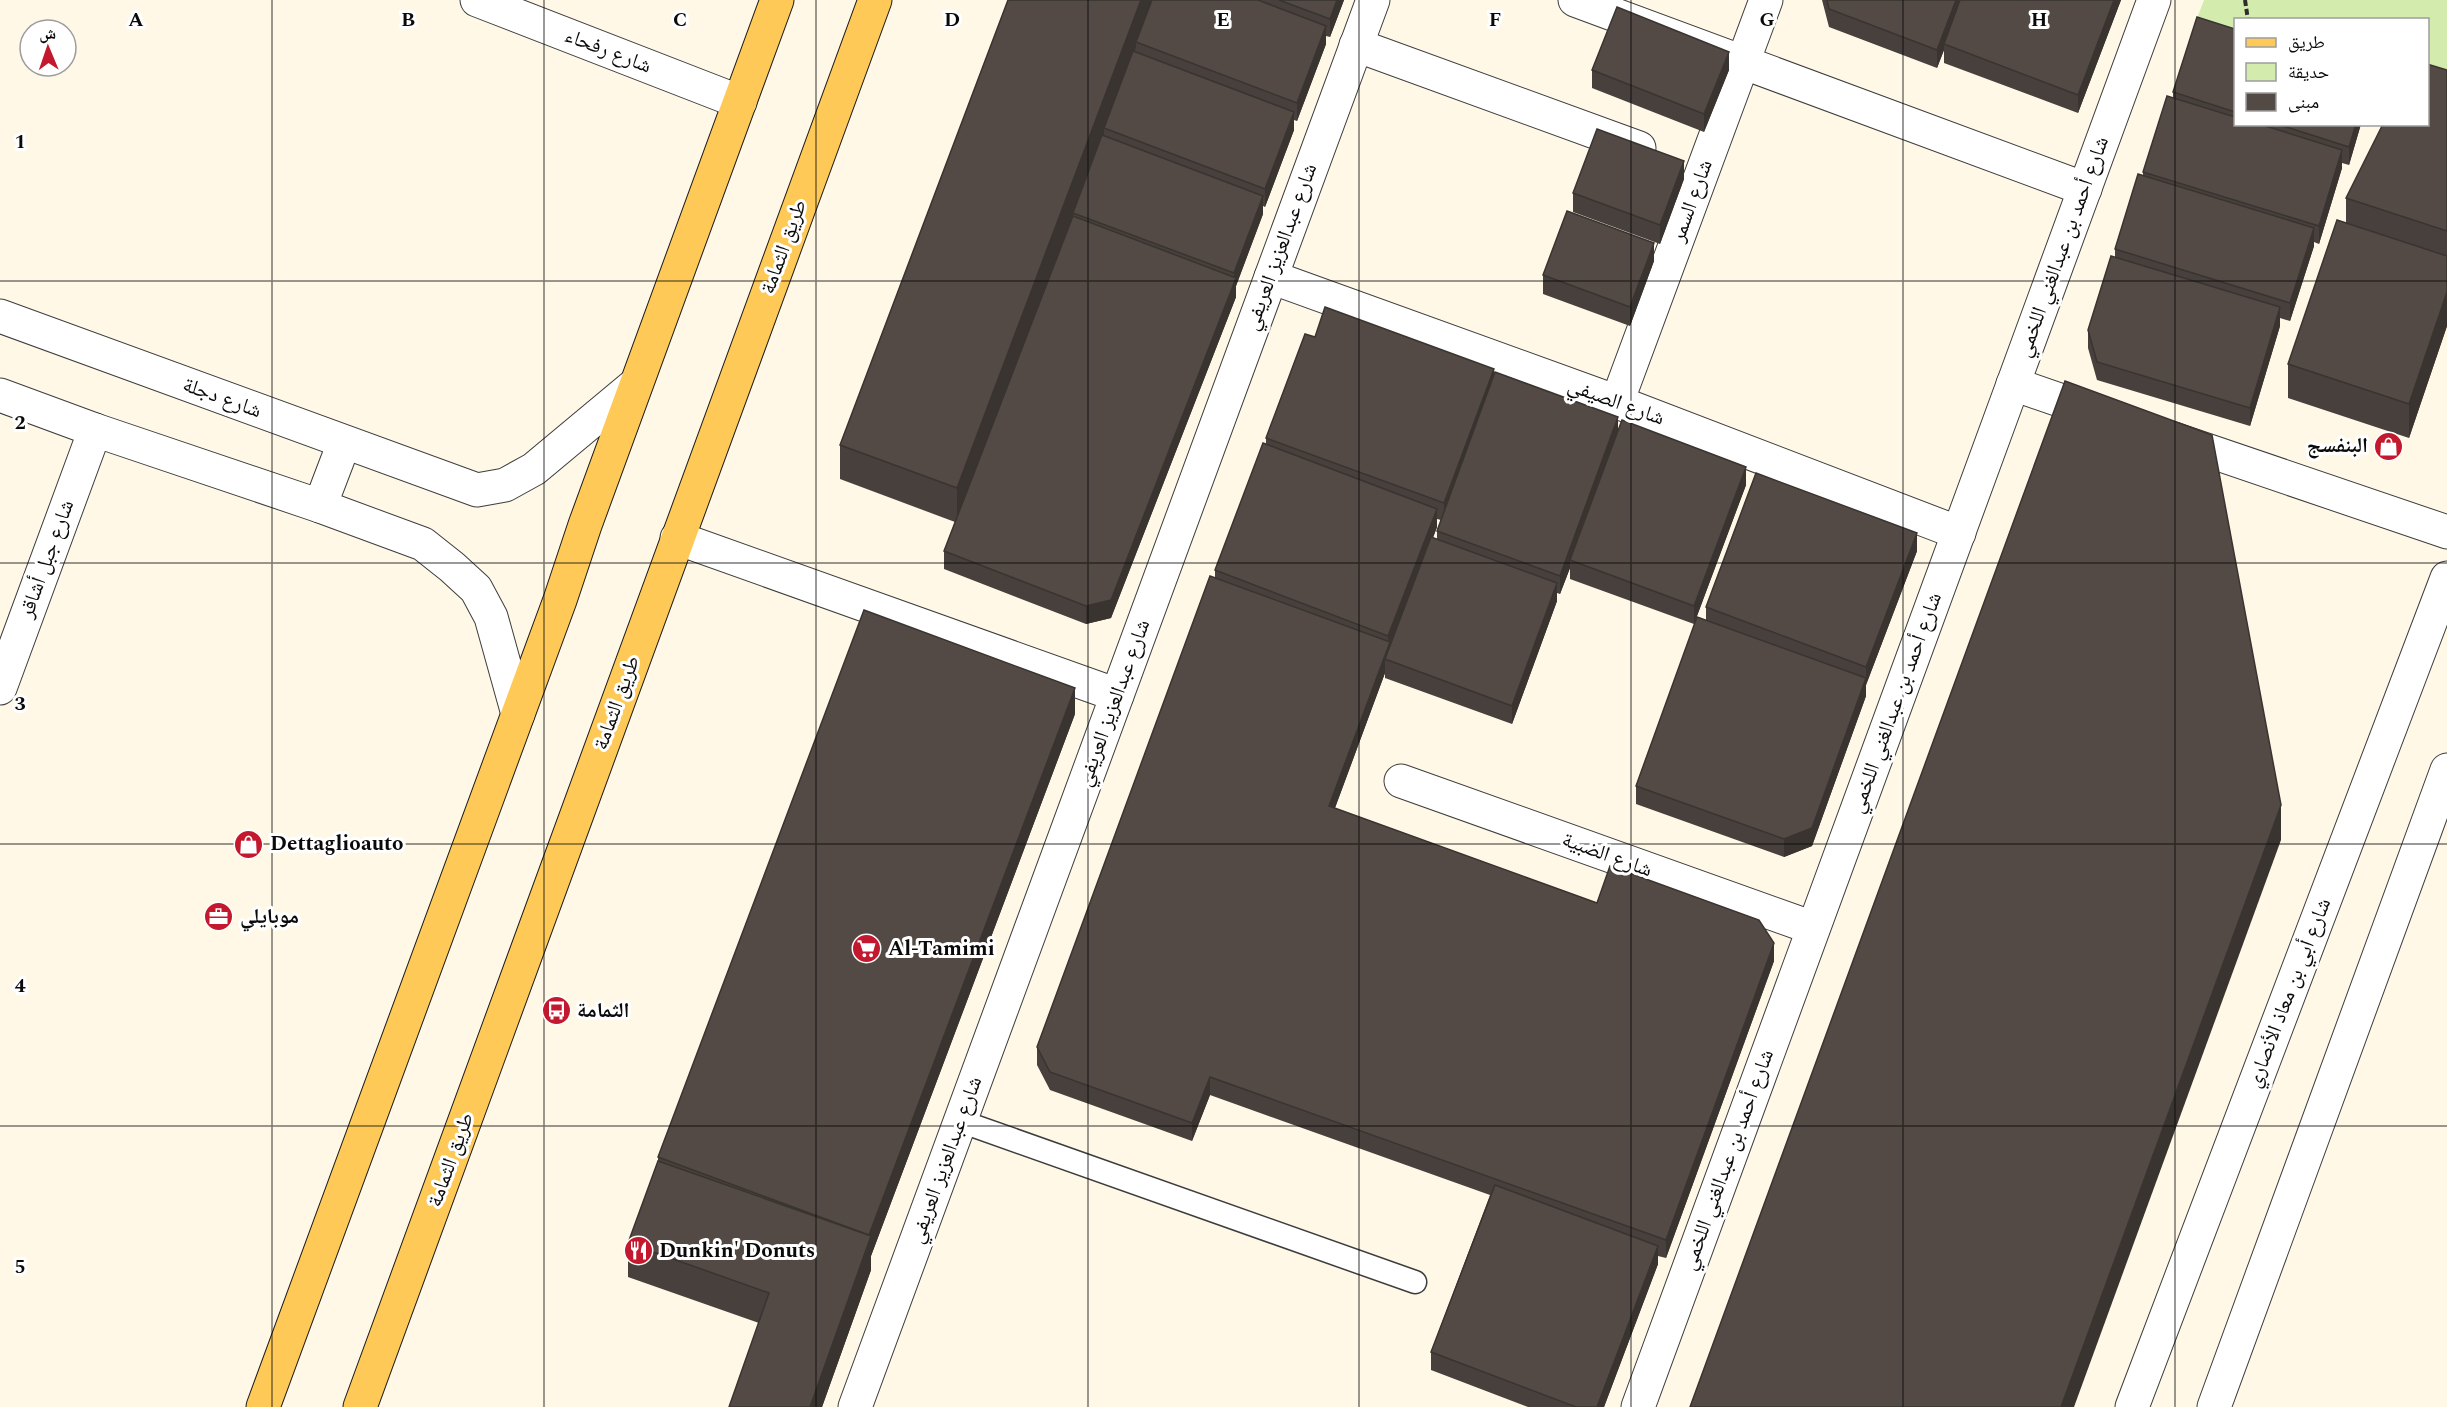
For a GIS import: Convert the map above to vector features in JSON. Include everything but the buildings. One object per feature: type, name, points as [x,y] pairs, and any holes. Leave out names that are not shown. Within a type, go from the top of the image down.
[{"type":"main road","points":[[263,1407],[777,0]]},
{"type":"main road","name":"طريق الثمامة","points":[[360,1407],[875,0]]},
{"type":"street","name":"شارع رفحاء","points":[[477,0],[740,102]]},
{"type":"street","name":"شارع عبدالعزيز العريفي","points":[[855,1407],[1372,0]]},
{"type":"street","points":[[1575,0],[2085,189]]},
{"type":"street","name":"شارع السمر","points":[[1617,402],[1766,0]]},
{"type":"street","name":"شارع أحمد بن عبدالغني اللخمي","points":[[1638,1407],[2154,0]]},
{"type":"street","points":[[1356,45],[1703,171]]},
{"type":"street","name":"شارع الصيفي","points":[[1270,277],[1617,402],[1959,532]]},
{"type":"street","name":"شارع دجلة","points":[[0,316],[443,480],[477,490],[505,485],[534,469],[636,384]]},
{"type":"street","points":[[2013,384],[2447,532]]},
{"type":"street","points":[[0,395],[423,544],[476,590],[491,617],[518,714]]},
{"type":"street","name":"شارع جبل أشاقر","points":[[0,688],[95,430]]},
{"type":"street","points":[[320,506],[344,443]]},
{"type":"street","points":[[677,538],[1117,695]]},
{"type":"street","name":"شارع أبي بن معاذ الأنصاري","points":[[2132,1407],[2447,578]]},
{"type":"street","points":[[2214,1407],[2447,770]]},
{"type":"street","name":"شارع الضبية","points":[[1401,782],[1813,928]]},
{"type":"lane","points":[[960,1121],[1414,1282]]},
{"type":"path","points":[[2244,0],[2248,18]]},
{"type":"green space","points":[[2204,0],[2447,0],[2447,101],[2429,95],[2429,18],[2234,18],[2234,41],[2193,29]]},
{"type":"place","name":"البنفسج","points":[[2389,446]]},
{"type":"place","name":"Dettaglioauto","points":[[249,844]]},
{"type":"place","name":"موبايلي","points":[[219,917]]},
{"type":"place","name":"Al-Tamimi","points":[[867,949]]},
{"type":"place","name":"الثمامة","points":[[556,1011]]},
{"type":"place","name":"Dunkin' Donuts","points":[[638,1251]]}]
